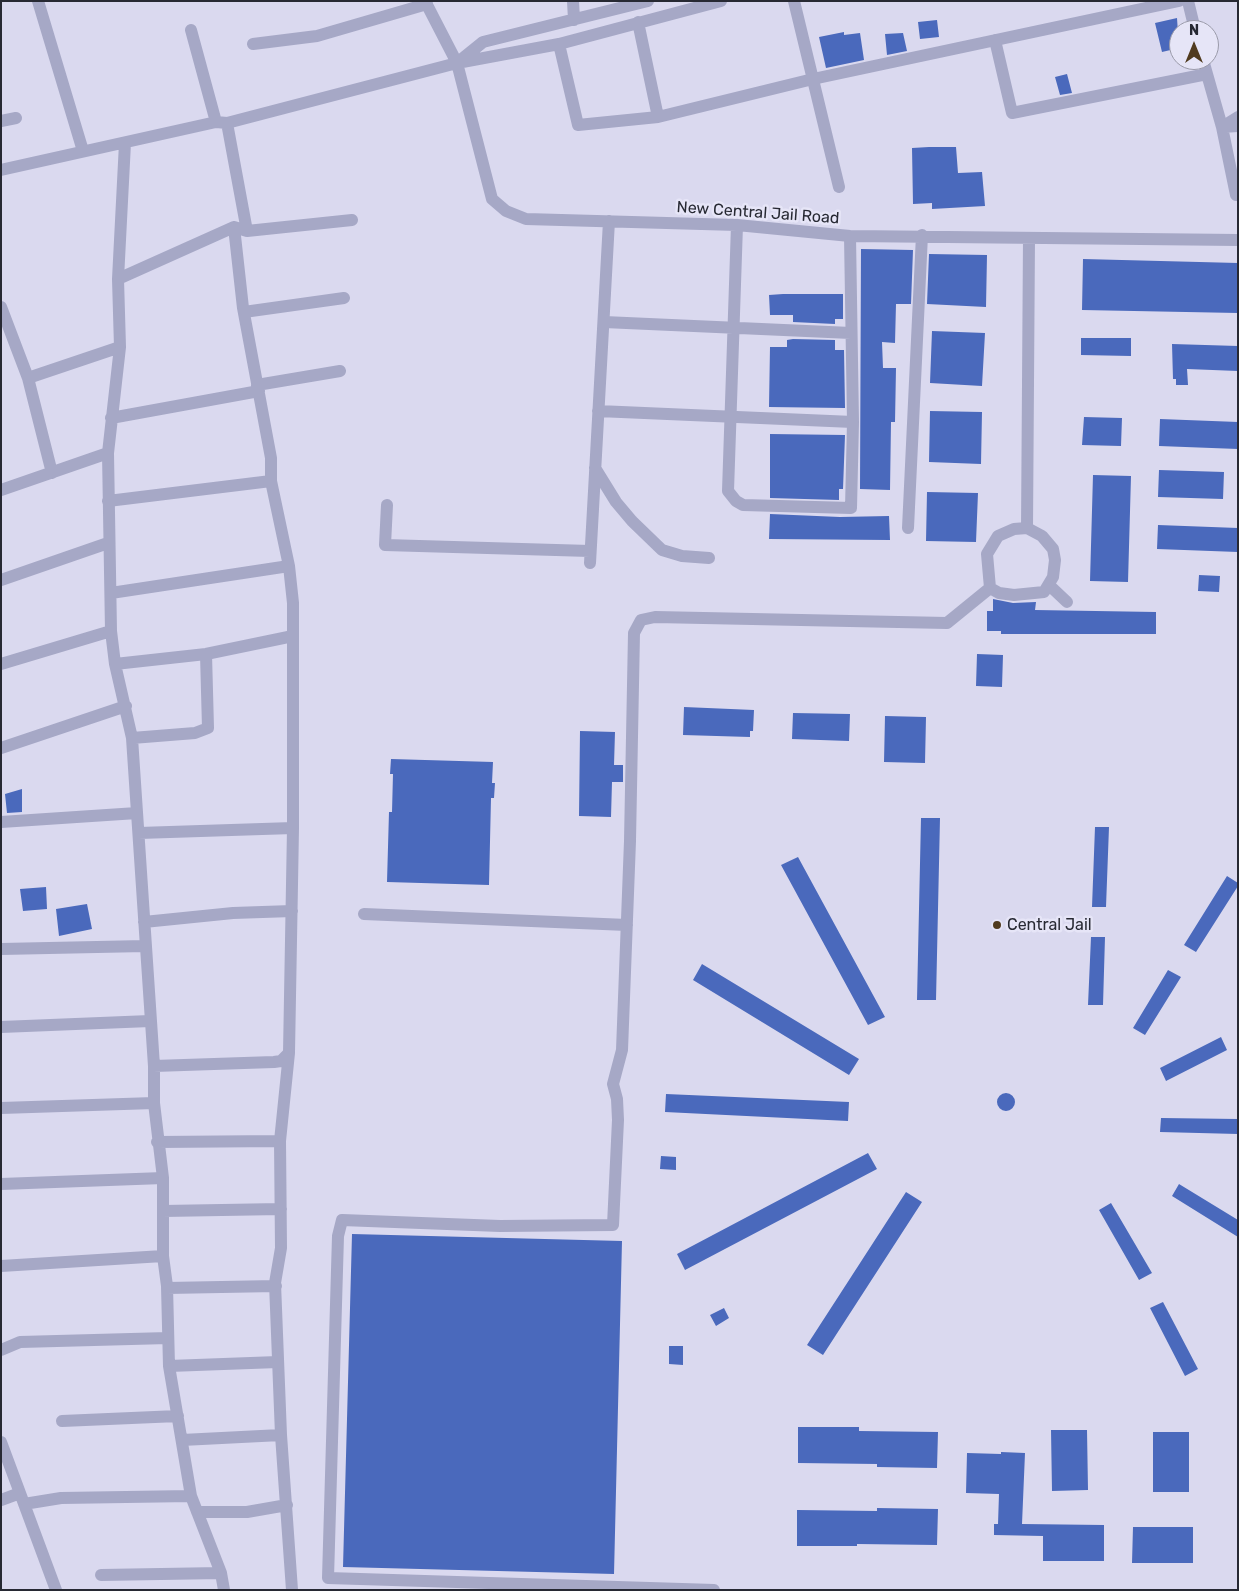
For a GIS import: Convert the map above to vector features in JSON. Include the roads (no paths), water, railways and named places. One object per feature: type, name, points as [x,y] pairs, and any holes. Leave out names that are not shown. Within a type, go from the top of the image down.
[{"type":"street","points":[[38,1],[84,151]]},
{"type":"street","points":[[573,1],[574,20]]},
{"type":"street","points":[[457,62],[483,42],[648,1]]},
{"type":"street","points":[[1,170],[222,122],[457,62],[559,44],[721,1]]},
{"type":"street","points":[[794,1],[839,187]]},
{"type":"street","points":[[559,44],[578,124],[658,117],[813,79],[1179,1]]},
{"type":"street","points":[[1188,1],[1193,20]]},
{"type":"street","points":[[253,44],[317,36],[426,3]]},
{"type":"street","name":"New Central Jail Road","points":[[426,3],[457,62],[492,199],[506,210],[526,218],[737,225],[850,236],[922,235],[1238,240]]},
{"type":"street","points":[[638,22],[658,117]]},
{"type":"street","points":[[192,30],[222,122],[241,228],[244,312],[271,458],[271,480],[289,566],[293,603],[293,828],[289,1053],[280,1141],[281,1248],[276,1286],[280,1435],[287,1505],[292,1590]]},
{"type":"street","points":[[995,40],[1012,113],[1207,74]]},
{"type":"street","points":[[1206,70],[1222,127],[1236,195]]},
{"type":"street","points":[[1222,127],[1238,117]]},
{"type":"street","points":[[1,121],[16,118]]},
{"type":"street","points":[[1222,127],[1238,126]]},
{"type":"street","points":[[125,143],[118,278],[120,347],[108,453],[108,543],[111,630],[115,664],[132,738],[154,1066],[154,1103],[157,1142],[163,1178],[163,1256],[167,1288],[170,1366],[191,1496],[221,1573],[224,1590]]},
{"type":"street","points":[[118,278],[241,228],[352,220]]},
{"type":"street","points":[[387,505],[385,545],[590,556],[610,220]]},
{"type":"street","points":[[737,225],[728,490],[736,501],[743,505],[851,508],[853,422],[850,236]]},
{"type":"street","points":[[908,528],[922,235]]},
{"type":"street","points":[[1027,528],[1029,238]]},
{"type":"street","points":[[244,312],[344,298]]},
{"type":"street","points":[[1,307],[28,378],[52,473]]},
{"type":"street","points":[[604,322],[852,332]]},
{"type":"street","points":[[28,378],[120,347]]},
{"type":"street","points":[[111,418],[340,371]]},
{"type":"street","points":[[598,411],[853,422]]},
{"type":"street","points":[[1,490],[108,453]]},
{"type":"street","points":[[595,468],[621,508],[646,537],[662,550],[682,556],[709,558]]},
{"type":"street","points":[[108,500],[271,480]]},
{"type":"street","points":[[1027,528],[1042,536],[1053,549],[1056,560],[1053,577],[1044,592],[1034,594],[999,593],[990,588],[987,554],[998,536],[1014,529],[1027,528]]},
{"type":"street","points":[[1,580],[108,543]]},
{"type":"street","points":[[111,593],[289,566]]},
{"type":"street","points":[[1048,584],[1066,602]]},
{"type":"street","points":[[714,1590],[328,1578],[338,1236],[342,1220],[500,1226],[613,1225],[618,1120],[617,1099],[613,1084],[622,1050],[634,633],[641,620],[655,616],[947,623],[990,588]]},
{"type":"street","points":[[1,664],[111,630]]},
{"type":"street","points":[[115,664],[206,654],[293,636]]},
{"type":"street","points":[[132,738],[195,733],[208,728],[206,654]]},
{"type":"street","points":[[1,748],[126,706]]},
{"type":"street","points":[[1,822],[137,813]]},
{"type":"street","points":[[139,833],[293,828]]},
{"type":"street","points":[[144,922],[233,913],[292,911]]},
{"type":"street","points":[[364,914],[627,925]]},
{"type":"street","points":[[1,949],[145,946]]},
{"type":"street","points":[[1,1027],[150,1021]]},
{"type":"street","points":[[154,1066],[274,1062],[281,1061],[289,1053]]},
{"type":"street","points":[[1,1108],[154,1103]]},
{"type":"street","points":[[157,1142],[280,1141]]},
{"type":"street","points":[[1,1184],[163,1178]]},
{"type":"street","points":[[163,1211],[281,1209]]},
{"type":"street","points":[[1,1266],[163,1256]]},
{"type":"street","points":[[167,1288],[276,1286]]},
{"type":"street","points":[[1,1350],[20,1342],[168,1338]]},
{"type":"street","points":[[170,1366],[278,1362]]},
{"type":"street","points":[[62,1421],[178,1416]]},
{"type":"street","points":[[182,1440],[280,1435]]},
{"type":"street","points":[[1,1442],[56,1590]]},
{"type":"street","points":[[1,1500],[22,1498],[191,1496]]},
{"type":"street","points":[[197,1512],[247,1512],[287,1505]]},
{"type":"street","points":[[101,1575],[221,1573]]},
{"type":"place","name":"Central Jail","points":[[997,925]]}]
